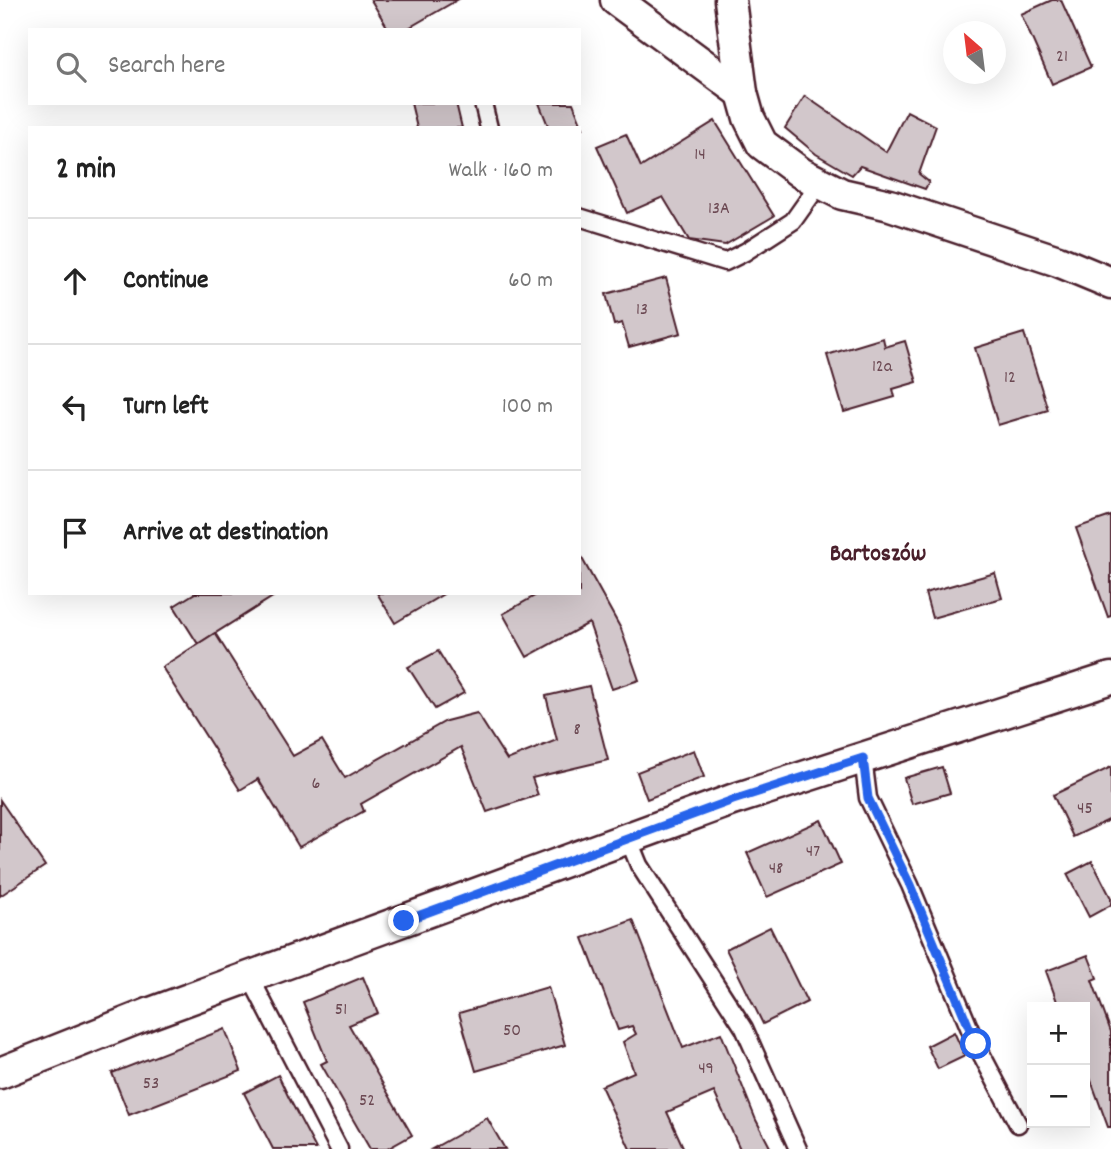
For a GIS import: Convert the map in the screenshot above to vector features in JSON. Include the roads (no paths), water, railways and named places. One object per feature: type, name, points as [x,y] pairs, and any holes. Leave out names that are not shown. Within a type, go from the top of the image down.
[{"type":"street","points":[[616,0],[742,93]]},
{"type":"street","points":[[730,0],[742,93],[749,118],[762,144],[801,173],[842,194],[890,205],[1058,261],[1111,283]]},
{"type":"street","points":[[0,1073],[250,977],[733,800],[1111,678]]},
{"type":"lane","points":[[483,105],[489,126]]},
{"type":"lane","points":[[581,218],[724,262],[745,252],[793,221],[820,183]]},
{"type":"lane","points":[[863,758],[868,798],[910,885],[976,1044],[1018,1124]]},
{"type":"lane","points":[[628,838],[639,865],[744,1028],[797,1149]]},
{"type":"lane","points":[[250,977],[339,1149]]},
{"type":"district","name":"Bartoszów","points":[[878,552]]}]
